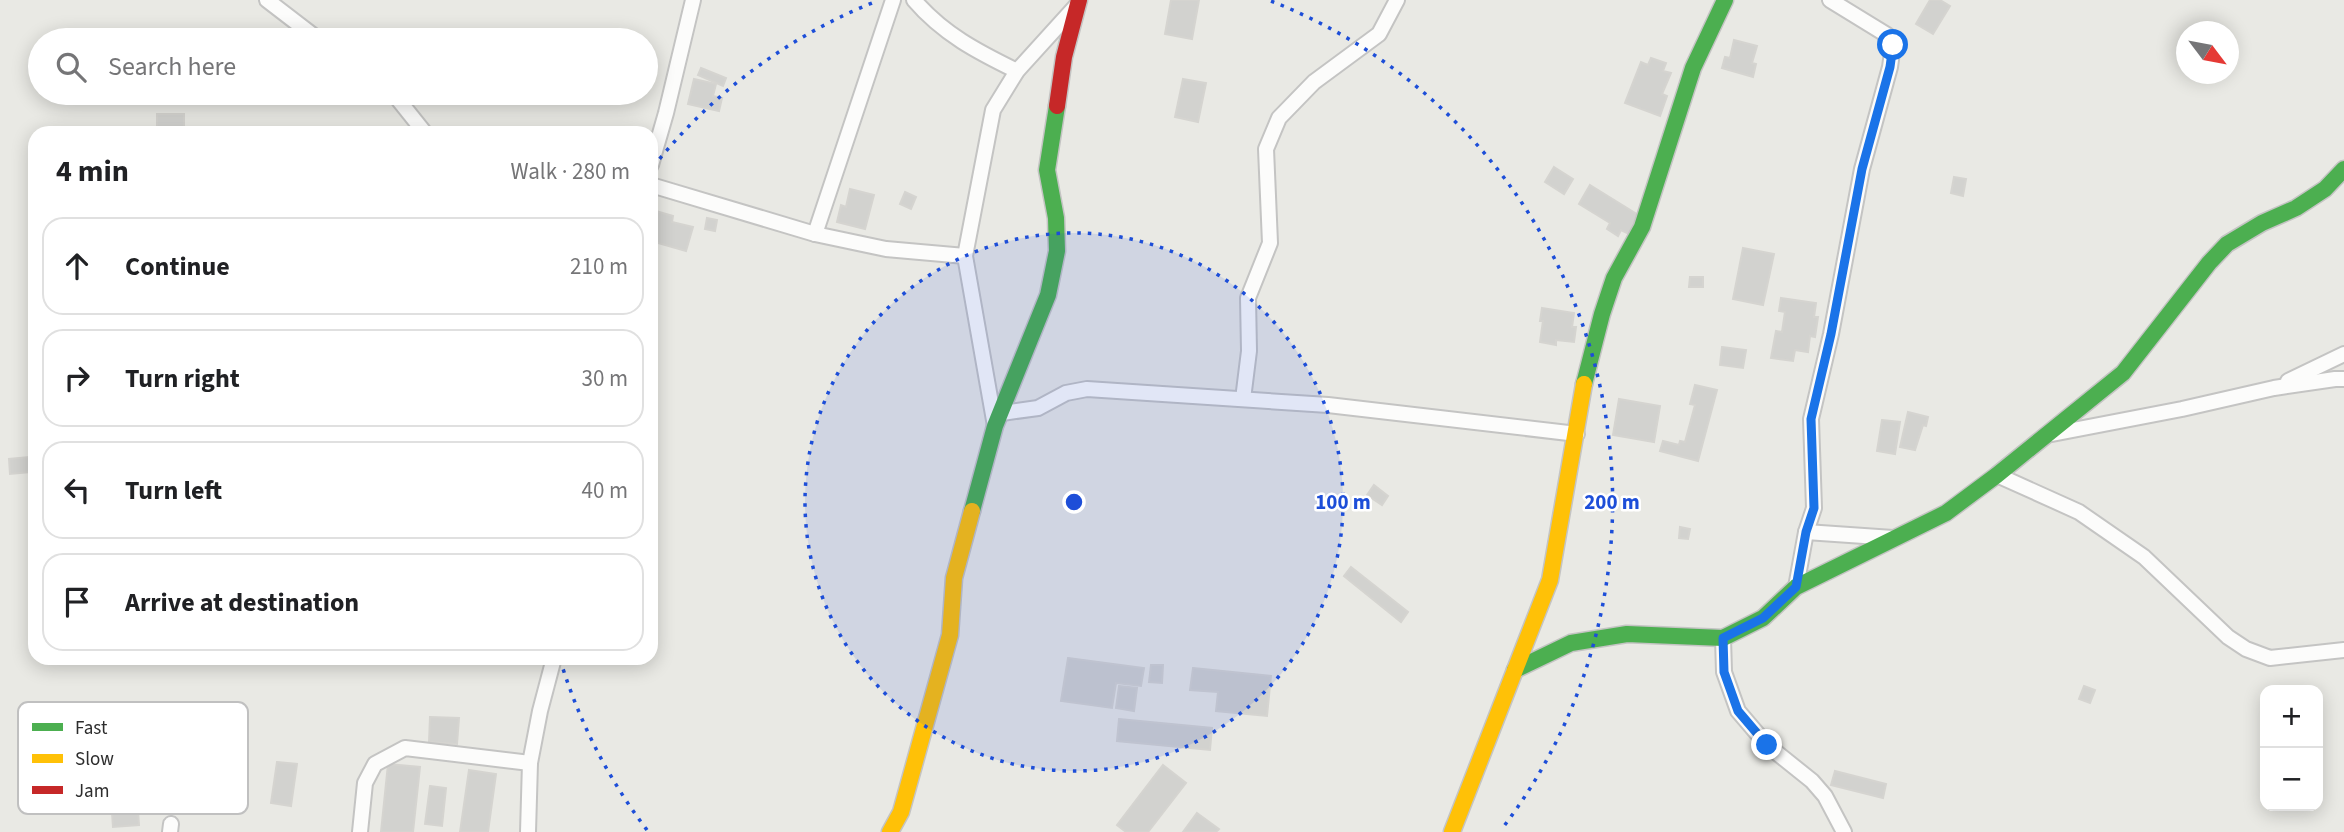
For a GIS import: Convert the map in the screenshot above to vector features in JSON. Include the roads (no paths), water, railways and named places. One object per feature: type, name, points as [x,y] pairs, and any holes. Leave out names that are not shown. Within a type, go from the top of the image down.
[{"type":"street","points":[[267,0],[303,28]]},
{"type":"street","points":[[658,141],[694,0]]},
{"type":"street","points":[[815,234],[893,0]]},
{"type":"street","points":[[914,0],[945,32],[1017,71]]},
{"type":"street","points":[[1243,398],[1249,351],[1248,298],[1270,243],[1266,149],[1279,118],[1314,82],[1378,34],[1397,0]]},
{"type":"street","points":[[1451,832],[1550,580],[1577,434],[1581,397],[1606,302],[1614,278],[1642,227],[1693,68],[1725,0]]},
{"type":"street","points":[[1796,587],[1806,532],[1814,508],[1811,419],[1831,334],[1862,169],[1890,67],[1893,45],[1887,35],[1846,4],[1830,0]]},
{"type":"street","points":[[999,419],[965,256],[993,110],[1017,71],[1079,1]]},
{"type":"street","points":[[890,832],[901,812],[950,635],[954,578],[999,419],[1048,295],[1057,251],[1056,218],[1047,170],[1064,57],[1079,1]]},
{"type":"street","points":[[403,105],[419,126]]},
{"type":"street","points":[[1515,670],[1571,643],[1627,634],[1723,638],[1763,618],[1796,587],[1946,513],[2123,373],[2227,244],[2262,223],[2296,208],[2325,189],[2344,169]]},
{"type":"street","points":[[658,187],[815,234],[886,249],[965,256]]},
{"type":"street","points":[[2274,388],[2344,354]]},
{"type":"street","points":[[2047,435],[2182,410],[2274,388],[2344,379]]},
{"type":"street","points":[[999,419],[1038,408],[1066,393],[1087,389],[1243,398],[1490,422],[1577,434]]},
{"type":"street","points":[[1997,475],[2079,512],[2144,557],[2228,637],[2246,649],[2270,658],[2344,650]]},
{"type":"street","points":[[1806,532],[1895,538]]},
{"type":"street","points":[[1723,638],[1724,672],[1738,711],[1767,745],[1812,781],[1825,796],[1844,832]]},
{"type":"street","points":[[528,832],[530,763],[552,665]]},
{"type":"street","points":[[360,832],[365,783],[375,764],[405,748],[530,763]]}]
